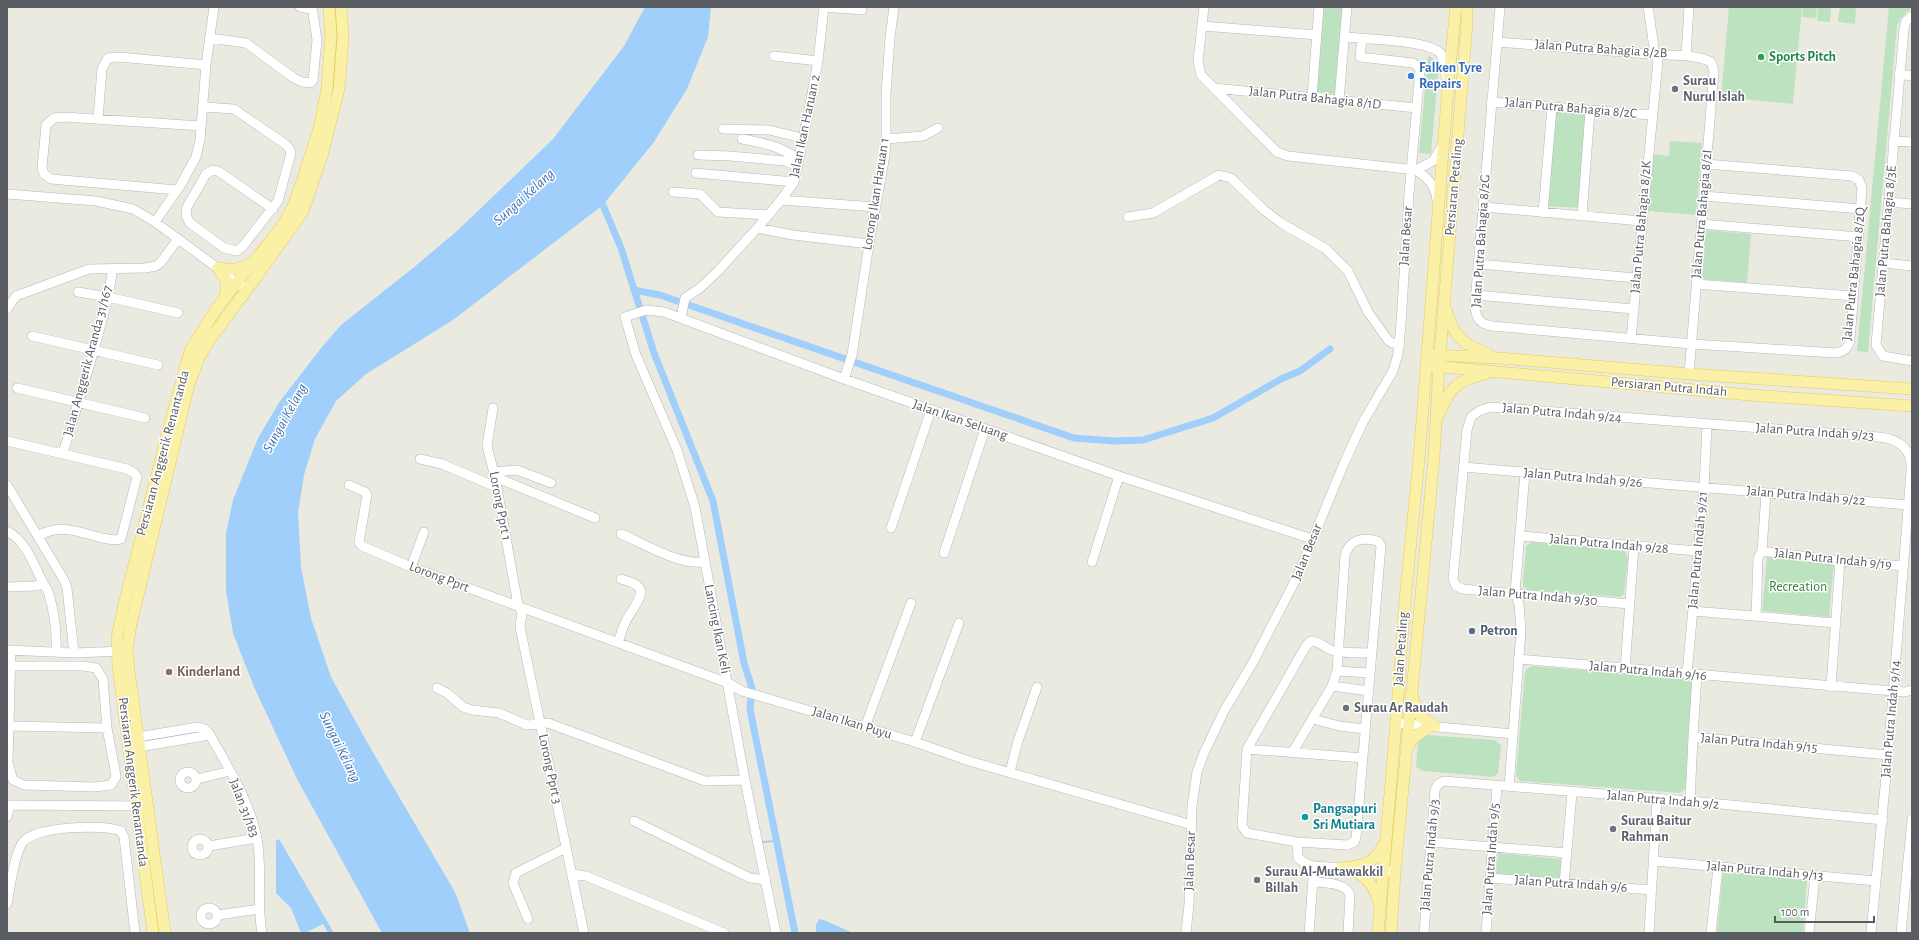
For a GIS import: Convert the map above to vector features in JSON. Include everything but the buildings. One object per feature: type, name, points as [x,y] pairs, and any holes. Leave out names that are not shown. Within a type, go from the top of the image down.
[{"type":"main road","name":"Persiaran Anggerik Renantanda","points":[[165,933],[139,742],[122,651],[131,624],[189,384],[199,358],[208,342],[303,211],[323,152],[333,116],[338,89],[336,54],[329,7]]},
{"type":"main road","name":"Persiaran Anggerik Renantanda","points":[[153,933],[136,807],[122,651],[123,609],[183,372],[190,351],[225,297],[283,225],[294,204],[320,125],[336,54],[343,36],[341,7]]},
{"type":"main road","name":"Persiaran Petaling","points":[[1427,360],[1443,142],[1456,7]]},
{"type":"main road","name":"Persiaran Petaling","points":[[1440,361],[1467,23],[1467,7]]},
{"type":"main road","points":[[218,268],[241,269],[257,259]]},
{"type":"main road","points":[[218,268],[227,282],[225,297]]},
{"type":"main road","points":[[1445,306],[1453,329],[1462,342],[1476,350],[1500,358]]},
{"type":"main road","name":"Persiaran Putra Indah","points":[[1440,361],[1500,358],[1755,379],[1912,389]]},
{"type":"main road","name":"Persiaran Putra Indah","points":[[1427,360],[1440,361],[1500,373],[1750,395],[1906,406]]},
{"type":"main road","name":"Jalan Petaling","points":[[1378,933],[1404,611],[1427,360]]},
{"type":"main road","name":"Jalan Petaling","points":[[1391,933],[1411,694],[1434,456],[1440,361]]},
{"type":"main road","points":[[1436,421],[1449,392],[1457,385],[1474,377],[1500,373]]},
{"type":"main road","points":[[1750,395],[1776,393],[1782,390],[1779,385],[1755,379]]},
{"type":"main road","points":[[1826,401],[1816,397],[1796,395],[1793,390],[1798,386],[1817,387],[1829,384]]},
{"type":"main road","points":[[1891,387],[1912,392]]},
{"type":"main road","points":[[1906,406],[1912,413]]},
{"type":"main road","points":[[1407,748],[1413,738],[1433,726],[1422,717],[1415,706],[1411,694]]},
{"type":"main road","points":[[1346,868],[1358,866],[1373,860],[1380,852],[1385,841]]},
{"type":"main road","points":[[1346,868],[1367,878],[1372,884],[1380,908]]},
{"type":"street","points":[[155,222],[177,190],[196,157],[200,140],[204,107],[206,65],[214,7]]},
{"type":"street","points":[[210,38],[246,43],[294,78],[306,83],[313,80],[317,55],[317,40],[312,8],[300,7]]},
{"type":"street","points":[[824,7],[862,10]]},
{"type":"street","name":"Jalan Ikan Haruan 2","points":[[681,314],[685,298],[700,288],[718,271],[758,228],[794,182],[818,61],[824,7]]},
{"type":"street","name":"Lorong Ikan Haruan 1","points":[[844,379],[852,356],[886,140],[890,37],[894,7]]},
{"type":"street","points":[[1204,7],[1198,70],[1204,80],[1214,88],[1277,152],[1288,156],[1414,170],[1432,184],[1436,190],[1438,209]]},
{"type":"street","points":[[1312,97],[1319,7]]},
{"type":"street","points":[[1339,100],[1347,7]]},
{"type":"street","name":"Jalan Putra Bahagia 8/2G","points":[[1500,7],[1476,295],[1476,316],[1479,321],[1486,325],[1692,344]]},
{"type":"street","name":"Jalan Putra Bahagia 8/2K","points":[[1631,339],[1651,115],[1653,110],[1658,61],[1655,54],[1648,7]]},
{"type":"street","points":[[1686,55],[1689,7]]},
{"type":"street","name":"Jalan Putra Bahagia 8/3E","points":[[1912,16],[1906,21],[1904,29],[1899,74],[1876,345],[1883,356],[1912,361]]},
{"type":"street","points":[[1202,26],[1317,35]]},
{"type":"street","points":[[1345,37],[1417,43],[1433,48],[1443,57],[1448,86]]},
{"type":"street","name":"Jalan Besar","points":[[1186,933],[1189,904],[1194,788],[1204,753],[1224,712],[1297,577],[1345,461],[1363,422],[1393,371],[1400,344],[1414,170],[1419,67],[1410,63],[1360,58],[1362,39]]},
{"type":"street","name":"Jalan Putra Bahagia 8/2B","points":[[1497,42],[1686,55],[1704,59]]},
{"type":"street","points":[[774,56],[818,61]]},
{"type":"street","points":[[98,119],[102,70],[108,58],[120,57],[206,65]]},
{"type":"street","name":"Jalan Putra Bahagia 8/2I","points":[[1689,374],[1714,71],[1711,62],[1704,59]]},
{"type":"street","points":[[1899,74],[1912,76]]},
{"type":"street","name":"Jalan Putra Bahagia 8/1D","points":[[1214,88],[1417,108]]},
{"type":"street","name":"Jalan Putra Bahagia 8/2C","points":[[1491,102],[1651,115]]},
{"type":"street","points":[[204,107],[234,109],[289,148],[291,153],[281,193],[273,209],[243,246],[237,250],[224,248],[187,220],[185,212],[187,207],[206,174],[213,170],[218,171],[273,209]]},
{"type":"street","points":[[1543,213],[1552,107]]},
{"type":"street","points":[[1582,216],[1590,111]]},
{"type":"street","points":[[177,190],[51,179],[44,174],[42,168],[45,128],[48,122],[58,117],[201,126]]},
{"type":"street","points":[[886,140],[923,136],[938,128]]},
{"type":"street","points":[[723,129],[769,130],[802,138]]},
{"type":"street","points":[[742,139],[769,143],[782,149],[798,163]]},
{"type":"street","points":[[1893,140],[1912,142]]},
{"type":"street","points":[[1414,170],[1433,161],[1443,142]]},
{"type":"street","points":[[698,155],[730,156],[798,163]]},
{"type":"street","name":"Jalan Putra Bahagia 8/2Q","points":[[1692,344],[1840,353],[1849,344],[1861,209],[1862,188],[1859,180],[1852,176],[1706,164]]},
{"type":"street","points":[[696,173],[794,182]]},
{"type":"street","points":[[1128,218],[1153,214],[1219,175],[1225,175],[1231,178],[1264,210],[1281,223],[1326,249],[1348,271],[1368,312],[1388,340],[1392,343],[1400,344]]},
{"type":"street","points":[[674,192],[700,194],[718,212],[769,215]]},
{"type":"street","points":[[7,194],[96,201],[122,205],[133,209],[155,222],[246,290]]},
{"type":"street","points":[[1704,196],[1861,209]]},
{"type":"street","points":[[781,200],[875,207]]},
{"type":"street","points":[[1888,202],[1912,204]]},
{"type":"street","points":[[1484,208],[1641,221]]},
{"type":"street","points":[[1701,224],[1858,237]]},
{"type":"street","points":[[758,228],[793,235],[869,244]]},
{"type":"street","points":[[7,309],[16,296],[89,269],[145,268],[156,266],[161,262],[178,239]]},
{"type":"street","points":[[1479,264],[1636,278]]},
{"type":"street","points":[[1883,264],[1912,266]]},
{"type":"street","name":"Jalan Anggerik Aranda 31/167","points":[[63,453],[94,350],[108,297],[113,268]]},
{"type":"street","points":[[1696,284],[1854,296]]},
{"type":"street","points":[[78,292],[108,297],[178,314]]},
{"type":"street","points":[[1476,295],[1634,309]]},
{"type":"street","name":"Jalan Ikan Seluang","points":[[630,334],[625,317],[646,310],[681,314],[844,379],[1119,476],[1312,539]]},
{"type":"street","name":"Lancing Ikan Keli","points":[[630,334],[636,355],[677,450],[695,507],[745,780],[776,933]]},
{"type":"street","points":[[32,336],[158,365]]},
{"type":"street","points":[[17,388],[145,418]]},
{"type":"street","name":"Jalan Putra Indah 9/24","points":[[1463,467],[1471,417],[1479,411],[1490,407],[1707,425]]},
{"type":"street","name":"Lorong Pprt 1","points":[[493,408],[487,446],[495,478],[518,605]]},
{"type":"street","points":[[891,528],[931,410]]},
{"type":"street","name":"Jalan Putra Indah 9/21","points":[[1687,674],[1704,488],[1707,425]]},
{"type":"street","name":"Jalan Putra Indah 9/23","points":[[1707,425],[1891,439],[1903,446],[1908,452],[1912,461],[1908,505]]},
{"type":"street","points":[[944,553],[986,429]]},
{"type":"street","points":[[7,441],[127,469],[134,473],[137,477],[121,539],[112,540],[62,528],[50,530],[38,536]]},
{"type":"street","points":[[420,459],[495,478],[595,518]]},
{"type":"street","name":"Jalan Putra Indah 9/26","points":[[1463,467],[1704,488]]},
{"type":"street","name":"Jalan Putra Indah 9/30","points":[[1463,467],[1453,579],[1456,586],[1463,589],[1629,604]]},
{"type":"street","points":[[495,478],[517,470],[551,483]]},
{"type":"street","points":[[1509,786],[1521,623],[1519,604],[1515,593],[1524,473]]},
{"type":"street","points":[[1092,562],[1119,476]]},
{"type":"street","points":[[7,485],[57,566],[67,588],[74,653]]},
{"type":"street","name":"Lorong Pprt","points":[[349,485],[365,492],[367,495],[359,542],[362,546],[411,567],[518,605]]},
{"type":"street","name":"Jalan Putra Indah 9/22","points":[[1704,488],[1908,505]]},
{"type":"street","points":[[1756,616],[1758,558],[1762,551],[1766,493]]},
{"type":"street","name":"Jalan Putra Indah 9/14","points":[[1871,933],[1883,820],[1908,505]]},
{"type":"street","points":[[7,531],[13,534],[20,541],[38,569],[43,583],[49,592],[56,652]]},
{"type":"street","points":[[411,567],[424,532]]},
{"type":"street","points":[[621,534],[683,561],[695,563],[704,562]]},
{"type":"street","name":"Jalan Putra Indah 9/28","points":[[1520,536],[1698,551]]},
{"type":"street","points":[[1292,753],[1332,686],[1337,670],[1338,651],[1345,556],[1349,546],[1361,538],[1378,541],[1381,546],[1366,729],[1356,838],[1354,842],[1347,845],[1297,842],[1254,835],[1243,830],[1247,749],[1308,643],[1315,641],[1338,651],[1372,653]]},
{"type":"street","points":[[1625,669],[1634,546]]},
{"type":"street","name":"Jalan Putra Indah 9/19","points":[[1762,551],[1840,561],[1904,566]]},
{"type":"street","points":[[1831,687],[1840,561]]},
{"type":"street","points":[[618,644],[624,623],[638,600],[641,592],[640,588],[636,585],[621,579]]},
{"type":"street","points":[[7,587],[36,586],[43,583]]},
{"type":"street","points":[[865,727],[911,603]]},
{"type":"street","name":"Jalan Ikan Puyu","points":[[518,605],[618,644],[728,683],[742,690],[915,742],[969,761],[1192,825]]},
{"type":"street","name":"Lorong Pprt 3","points":[[518,605],[522,613],[520,626],[584,933]]},
{"type":"street","points":[[1693,612],[1756,616],[1835,624]]},
{"type":"street","points":[[915,742],[959,623]]},
{"type":"street","points":[[10,666],[83,666],[96,668],[103,679],[107,728],[116,777],[111,785],[95,788],[24,785],[13,780],[8,763],[10,726],[9,650],[74,653],[122,651]]},
{"type":"street","name":"Jalan Putra Indah 9/16","points":[[1518,659],[1910,693]]},
{"type":"street","points":[[1337,670],[1370,673]]},
{"type":"street","points":[[1693,737],[1697,675]]},
{"type":"street","points":[[1332,686],[1369,691]]},
{"type":"street","points":[[1010,772],[1018,741],[1037,687]]},
{"type":"street","points":[[437,688],[447,693],[463,707],[472,710],[499,713],[527,725],[548,723],[705,781],[745,780]]},
{"type":"street","points":[[1313,719],[1339,726],[1366,729]]},
{"type":"street","points":[[1396,724],[1512,734]]},
{"type":"street","points":[[10,726],[107,728]]},
{"type":"street","points":[[198,727],[205,729],[210,735],[165,743],[139,742],[163,733],[198,727]]},
{"type":"street","points":[[163,733],[165,743]]},
{"type":"street","name":"Jalan 31/183","points":[[210,735],[230,771],[247,807],[257,838],[260,879],[259,909],[262,933]]},
{"type":"street","name":"Jalan Putra Indah 9/15","points":[[1690,801],[1693,737],[1888,755]]},
{"type":"street","points":[[1247,749],[1363,758]]},
{"type":"street","points":[[197,779],[230,771]]},
{"type":"street","name":"Jalan Putra Indah 9/2","points":[[1444,781],[1572,793],[1690,801],[1883,820]]},
{"type":"street","name":"Jalan Putra Indah 9/3","points":[[1424,933],[1435,790],[1438,784],[1444,781]]},
{"type":"street","name":"Jalan Putra Indah 9/5","points":[[1486,933],[1497,786]]},
{"type":"street","points":[[1564,884],[1572,793]]},
{"type":"street","points":[[1649,933],[1658,799]]},
{"type":"street","points":[[7,817],[8,805],[148,806]]},
{"type":"street","points":[[1901,933],[1912,819]]},
{"type":"street","points":[[634,821],[750,878],[766,880]]},
{"type":"street","points":[[7,904],[10,878],[23,841],[32,836],[61,829],[113,828],[121,831],[124,837],[134,933]]},
{"type":"street","points":[[209,846],[257,838]]},
{"type":"street","points":[[1297,842],[1298,858],[1305,863],[1314,866],[1395,872]]},
{"type":"street","points":[[1431,842],[1567,853]]},
{"type":"street","points":[[528,919],[513,883],[513,878],[516,873],[566,848]]},
{"type":"street","name":"Jalan Putra Indah 9/13","points":[[1654,861],[1876,881]]},
{"type":"street","points":[[1309,933],[1314,866]]},
{"type":"street","points":[[1711,933],[1718,867]]},
{"type":"street","points":[[572,874],[586,876],[724,933]]},
{"type":"street","points":[[1809,933],[1815,876]]},
{"type":"street","name":"Jalan Putra Indah 9/6","points":[[1490,878],[1652,890]]},
{"type":"street","points":[[1313,882],[1343,887],[1348,891],[1350,895],[1348,933]]},
{"type":"street","points":[[218,915],[259,909]]},
{"type":"green space","points":[[1321,7],[1345,7],[1337,94],[1314,92]]},
{"type":"green space","name":"Sports Pitch","points":[[1729,7],[1802,7],[1793,104],[1721,97]]},
{"type":"green space","points":[[1803,7],[1817,7],[1816,18],[1802,17]]},
{"type":"green space","points":[[1818,7],[1831,7],[1830,22],[1817,21]]},
{"type":"green space","points":[[1840,7],[1856,8],[1855,24],[1838,22]]},
{"type":"green space","points":[[1889,7],[1912,7],[1901,18],[1897,26],[1868,352],[1857,351]]},
{"type":"green space","points":[[1428,56],[1439,64],[1431,154],[1419,153]]},
{"type":"green space","points":[[1556,112],[1588,115],[1580,208],[1548,206]]},
{"type":"green space","points":[[1670,141],[1702,143],[1696,215],[1648,211],[1653,154],[1669,156]]},
{"type":"green space","points":[[1706,230],[1751,234],[1747,283],[1702,279]]},
{"type":"green space","points":[[1532,542],[1624,550],[1628,558],[1624,594],[1620,597],[1528,590],[1523,586],[1523,581],[1526,546]]},
{"type":"green space","name":"Recreation","points":[[1767,557],[1834,563],[1829,617],[1762,611]]},
{"type":"green space","points":[[1531,666],[1695,679],[1685,789],[1680,793],[1520,781],[1516,775],[1525,671]]},
{"type":"green space","points":[[1427,735],[1494,740],[1501,745],[1498,773],[1493,777],[1423,771],[1416,767],[1418,742]]},
{"type":"green space","points":[[1498,853],[1562,859],[1560,880],[1496,874]]},
{"type":"green space","points":[[1723,871],[1807,879],[1803,933],[1717,933]]},
{"type":"water","name":"Sungai Kelang","points":[[645,7],[711,7],[708,37],[687,89],[654,142],[603,205],[453,320],[366,374],[336,401],[315,439],[304,475],[298,513],[301,567],[311,618],[331,677],[371,749],[455,892],[470,933],[382,933],[297,779],[254,687],[233,633],[226,591],[226,533],[233,500],[258,438],[280,401],[322,347],[341,325],[457,231],[553,139],[624,46]]},
{"type":"water","points":[[279,839],[334,933],[328,933],[323,924],[305,933],[301,933],[291,908],[276,893],[276,841]]},
{"type":"water","points":[[819,919],[853,933],[816,933],[816,925]]},
{"type":"waterway","points":[[598,198],[603,205],[621,248],[654,353],[713,501],[744,663],[752,688],[750,709],[795,933]]},
{"type":"waterway","points":[[634,290],[660,295],[1074,438],[1114,441],[1143,440],[1213,418],[1281,379],[1300,371],[1330,349]]},
{"type":"waterway","points":[[763,842],[776,841]]},
{"type":"place","name":"Sports Pitch","points":[[1761,57]]},
{"type":"place","name":"Falken Tyre Repairs","points":[[1411,76]]},
{"type":"place","name":"Surau Nurul Islah","points":[[1675,89]]},
{"type":"place","name":"Petron","points":[[1472,631]]},
{"type":"place","name":"Kinderland","points":[[169,672]]},
{"type":"place","name":"Surau Ar Raudah","points":[[1346,708]]},
{"type":"place","name":"Pangsapuri Sri Mutiara","points":[[1305,817]]},
{"type":"place","name":"Surau Baitur Rahman","points":[[1613,829]]},
{"type":"place","name":"Surau Al-Mutawakkil Billah","points":[[1257,880]]}]
